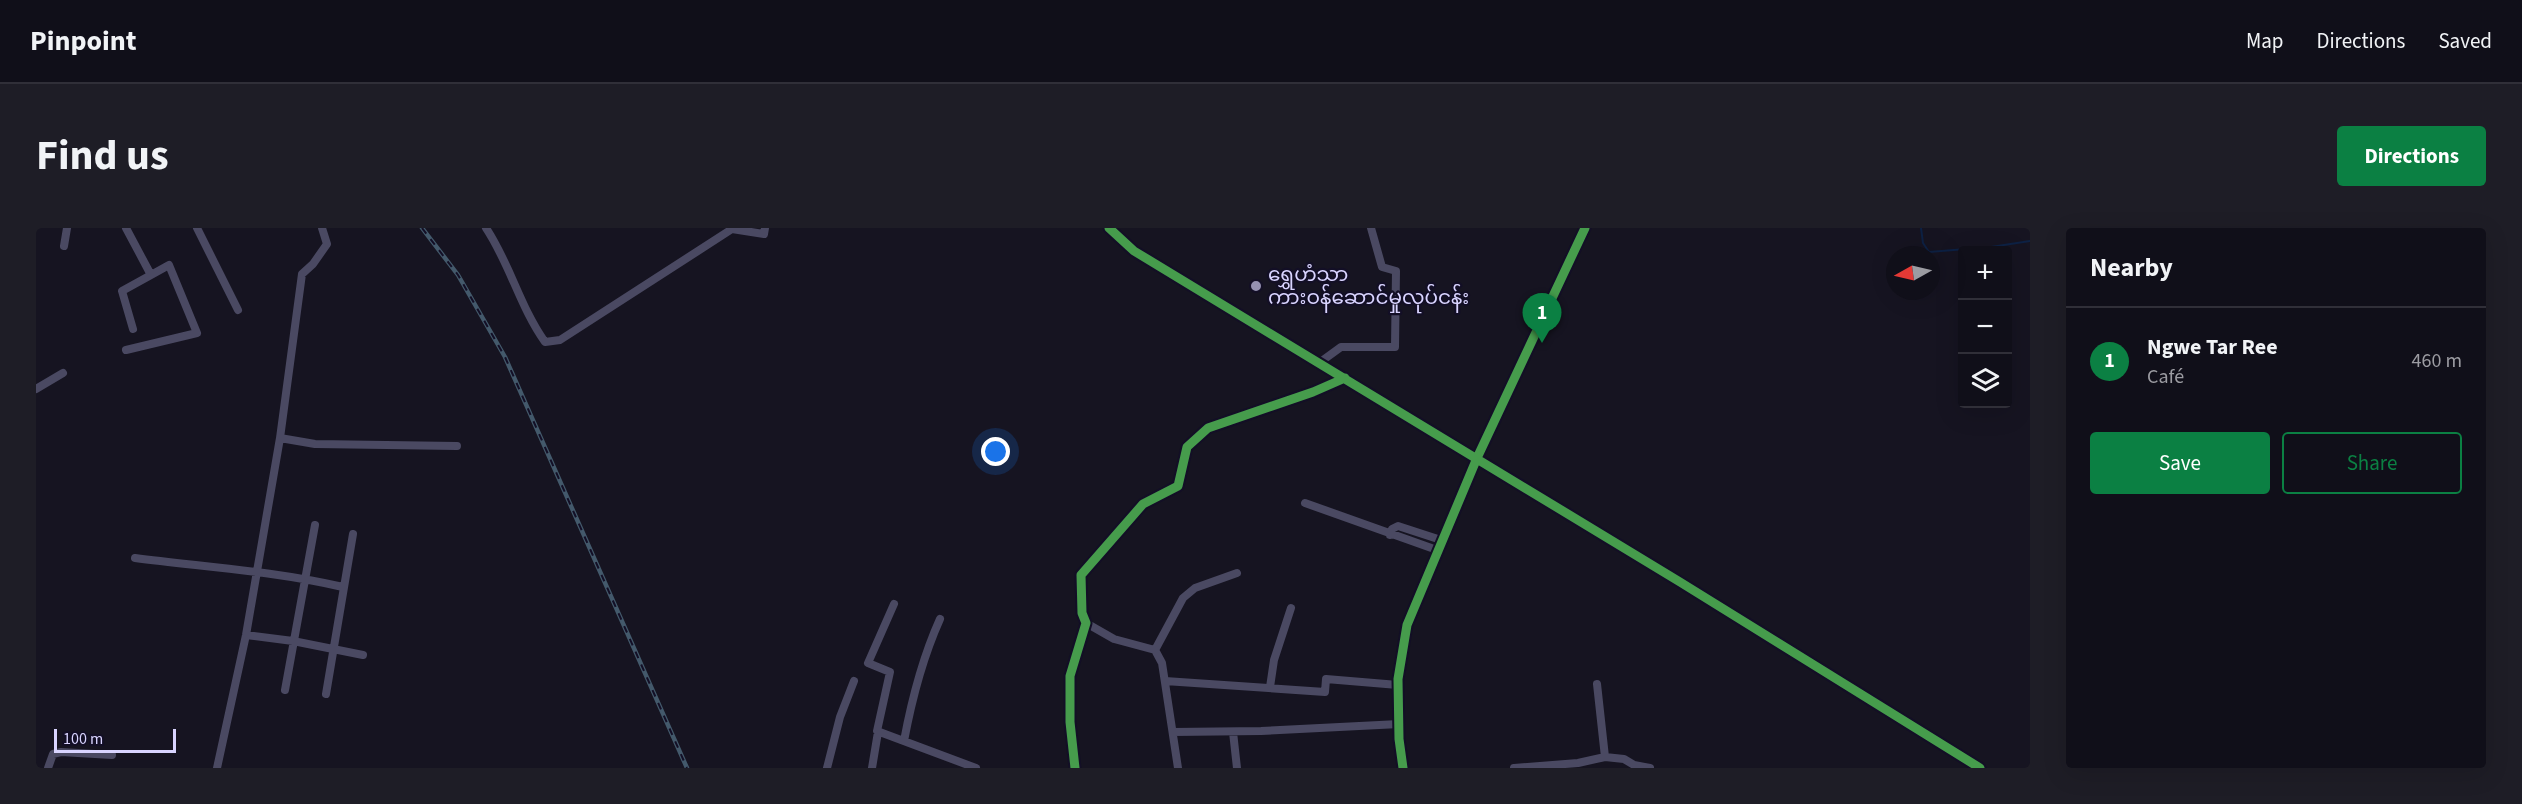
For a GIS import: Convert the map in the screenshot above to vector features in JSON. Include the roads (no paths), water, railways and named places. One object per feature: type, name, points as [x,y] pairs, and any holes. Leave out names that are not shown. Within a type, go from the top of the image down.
[{"type":"street","points":[[64,246],[67,228]]},
{"type":"street","points":[[126,228],[151,275]]},
{"type":"street","points":[[197,228],[238,310]]},
{"type":"street","points":[[218,768],[246,635],[280,438],[302,274],[313,264],[327,244],[322,228]]},
{"type":"street","points":[[486,228],[498,246],[535,328],[545,342],[560,340],[732,229],[764,234],[765,228]]},
{"type":"street","points":[[1109,228],[1134,251],[1477,458],[1980,768]]},
{"type":"street","points":[[1320,363],[1341,347],[1395,347],[1396,271],[1382,267],[1371,228]]},
{"type":"street","points":[[1403,768],[1398,685],[1407,625],[1477,458],[1585,228]]},
{"type":"street","points":[[126,350],[197,333],[169,265],[123,291],[133,329]]},
{"type":"street","points":[[36,389],[63,373]]},
{"type":"street","points":[[1178,768],[1162,663],[1155,650],[1114,639],[1086,623],[1082,614],[1081,575],[1143,504],[1178,486],[1187,447],[1208,428],[1314,392],[1345,378]]},
{"type":"street","points":[[280,438],[315,444],[457,446]]},
{"type":"street","points":[[1305,503],[1437,550]]},
{"type":"street","points":[[285,690],[315,525]]},
{"type":"street","points":[[1390,535],[1392,529],[1398,526],[1442,540]]},
{"type":"street","points":[[326,694],[353,534]]},
{"type":"street","points":[[135,558],[234,570],[256,570],[343,587]]},
{"type":"street","points":[[1155,650],[1183,598],[1195,588],[1237,573]]},
{"type":"street","points":[[872,768],[890,672],[868,663],[894,603]]},
{"type":"street","points":[[1270,687],[1274,660],[1290,608]]},
{"type":"street","points":[[904,741],[913,692],[926,649],[940,619]]},
{"type":"street","points":[[1075,768],[1070,722],[1070,676],[1086,623]]},
{"type":"street","points":[[246,635],[293,641],[363,656]]},
{"type":"street","points":[[1165,681],[1325,692],[1326,679],[1398,685]]},
{"type":"street","points":[[827,768],[840,717],[854,681]]},
{"type":"street","points":[[1597,684],[1605,757]]},
{"type":"street","points":[[1173,732],[1233,732],[1399,724]]},
{"type":"street","points":[[878,732],[976,768]]},
{"type":"street","points":[[1233,732],[1237,768]]},
{"type":"street","points":[[48,768],[53,754],[61,752],[112,755]]},
{"type":"street","points":[[1514,768],[1578,763],[1605,757],[1624,759],[1634,765],[1650,768]]},
{"type":"waterway","points":[[1921,228],[1923,243],[1929,252],[2030,241]]},
{"type":"railway","points":[[422,228],[458,275],[505,357],[687,768]]},
{"type":"place","name":"ရွှေဟံသာ ကားဝန်ဆောင်မှုလုပ်ငန်း","points":[[1256,286]]},
{"type":"place","name":"Ngwe Tar Ree","points":[[1542,343]]}]
